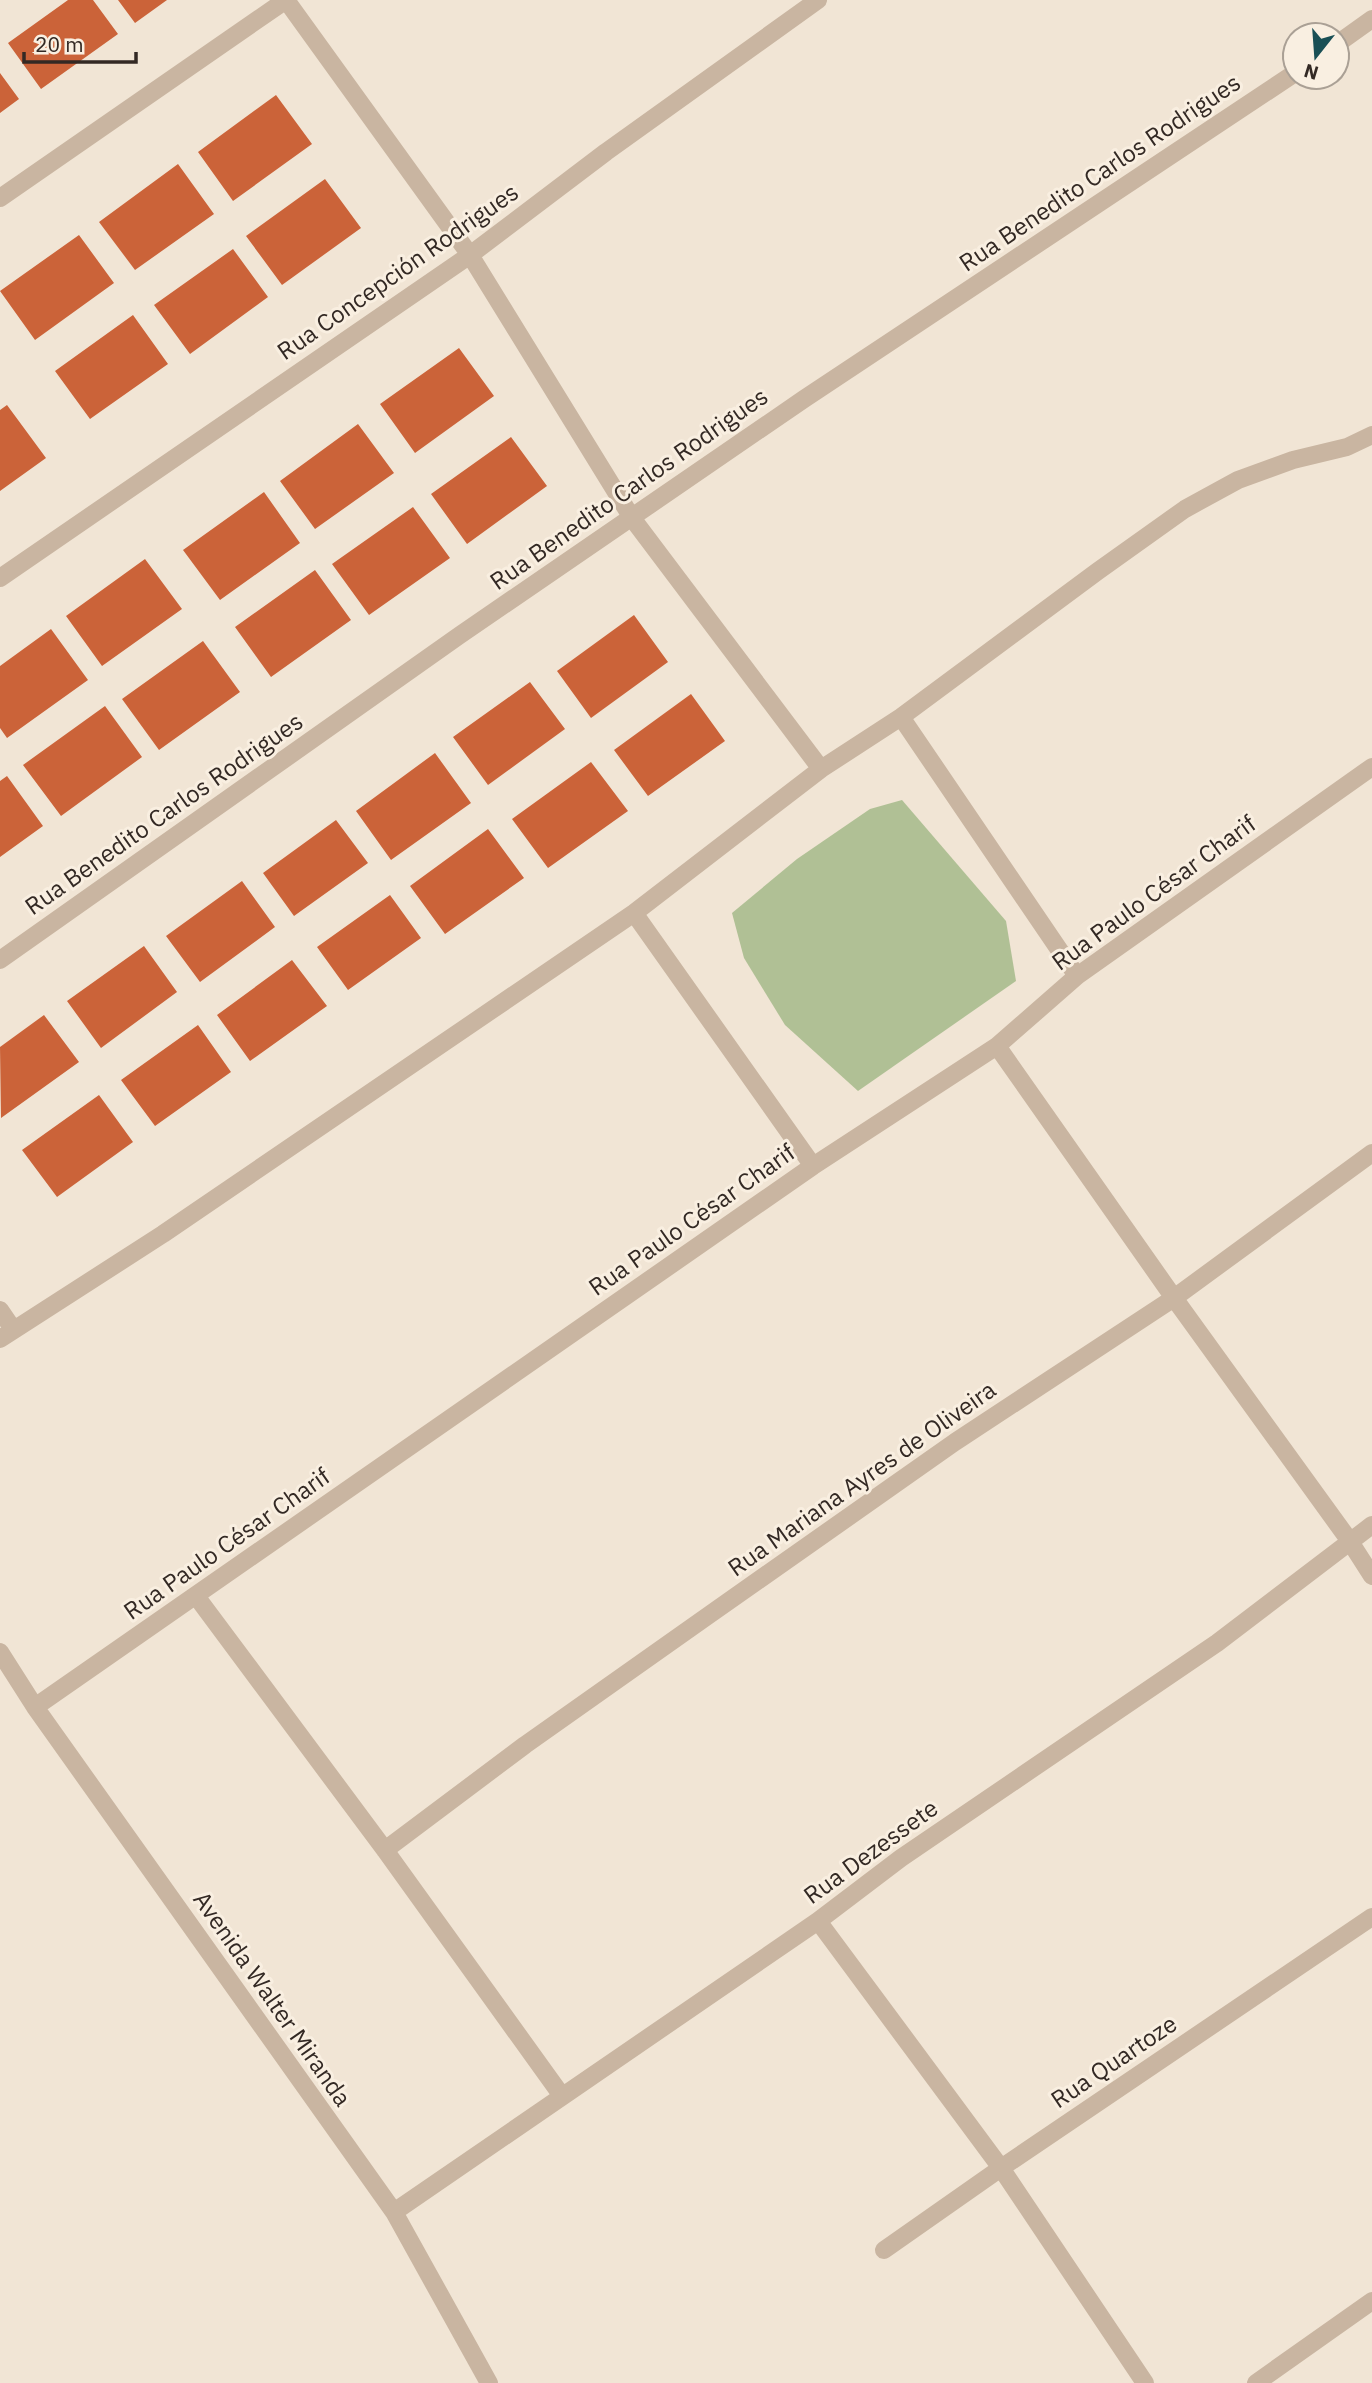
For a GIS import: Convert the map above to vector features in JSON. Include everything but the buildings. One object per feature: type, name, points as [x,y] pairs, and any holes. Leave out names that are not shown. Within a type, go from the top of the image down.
[{"type":"street","points":[[0,198],[286,0],[470,255],[632,517],[821,769]]},
{"type":"street","name":"Rua Concepción Rodrigues","points":[[0,578],[470,255],[606,152],[818,0]]},
{"type":"street","points":[[1351,34],[1372,19]]},
{"type":"street","name":"Rua Benedito Carlos Rodrigues","points":[[0,960],[460,635],[804,399],[1281,82]]},
{"type":"street","points":[[0,1310],[7,1334],[163,1234],[634,913],[821,769],[901,717],[1185,509],[1238,480],[1293,460],[1347,447],[1372,435]]},
{"type":"street","points":[[901,717],[1077,976]]},
{"type":"street","name":"Rua Paulo César Charif","points":[[35,1707],[813,1166],[997,1046],[1077,976],[1372,767]]},
{"type":"street","points":[[634,913],[813,1166]]},
{"type":"street","points":[[997,1046],[1372,1576]]},
{"type":"street","name":"Rua Mariana Ayres de Oliveira","points":[[385,1850],[536,1737],[955,1442],[1174,1297],[1372,1153]]},
{"type":"street","name":"Rua Dezessete","points":[[394,2212],[818,1921],[901,1858],[1217,1643],[1372,1525]]},
{"type":"street","points":[[196,1596],[385,1850],[562,2096]]},
{"type":"street","name":"Avenida Walter Miranda","points":[[0,1652],[35,1707],[394,2212],[489,2383]]},
{"type":"street","name":"Rua Quartoze","points":[[884,2250],[1372,1917]]},
{"type":"street","points":[[818,1921],[1001,2168],[1145,2383]]},
{"type":"street","points":[[1256,2383],[1372,2301]]},
{"type":"green space","points":[[902,800],[1006,921],[1016,981],[858,1091],[785,1025],[744,958],[732,913],[797,859],[870,809]]}]
